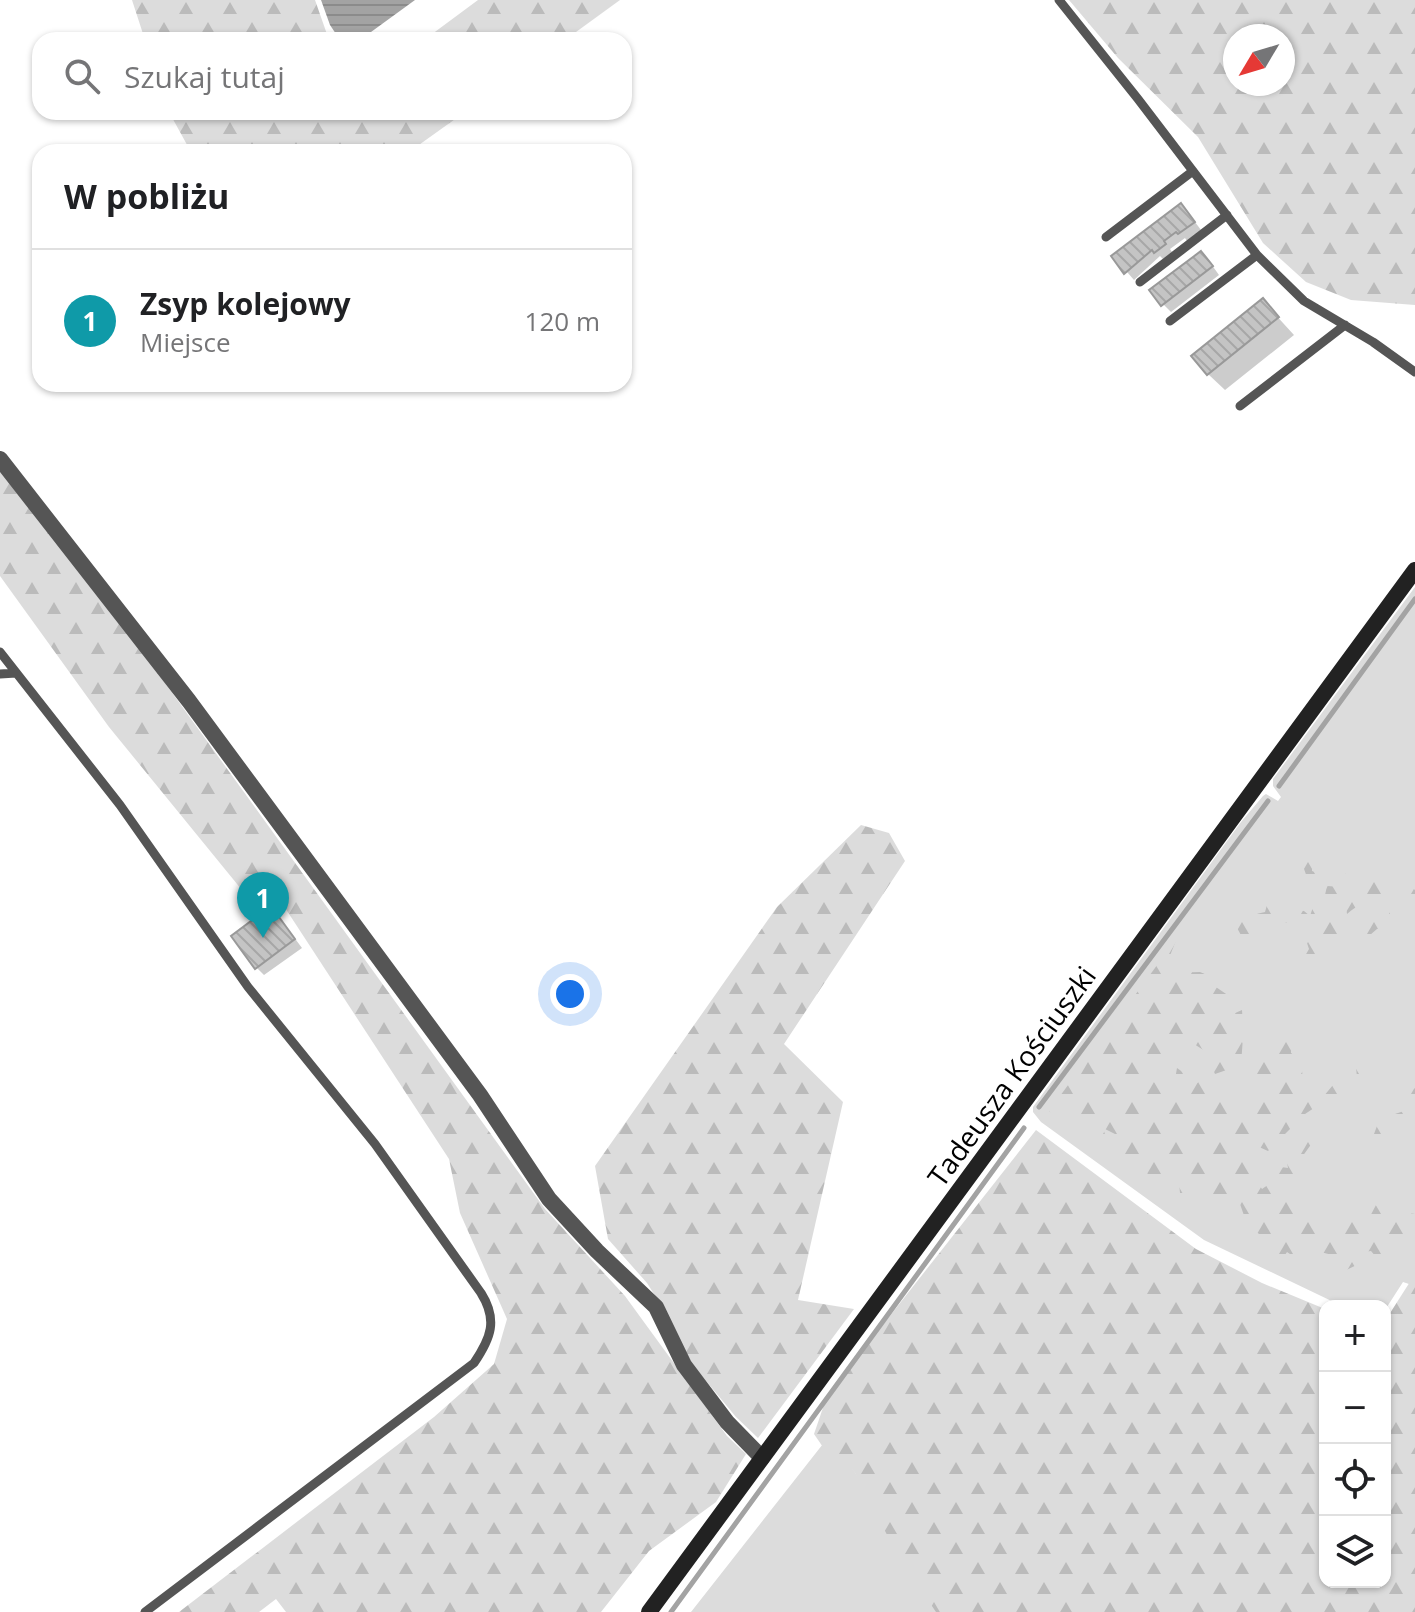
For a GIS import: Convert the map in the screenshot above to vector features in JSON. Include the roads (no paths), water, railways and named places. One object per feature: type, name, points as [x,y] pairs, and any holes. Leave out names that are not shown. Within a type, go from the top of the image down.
[{"type":"main road","name":"Tadeusza Kościuszki","points":[[649,1612],[1415,570]]},
{"type":"street","points":[[0,459],[189,701],[480,1095],[549,1199],[597,1251],[656,1307],[684,1365],[727,1422],[762,1458]]},
{"type":"lane","points":[[1059,0],[1257,255],[1304,301],[1415,372]]},
{"type":"lane","points":[[1106,237],[1193,171]]},
{"type":"lane","points":[[1140,282],[1227,215]]},
{"type":"lane","points":[[1170,321],[1257,255]]},
{"type":"lane","points":[[1240,406],[1345,325]]},
{"type":"lane","points":[[0,652],[120,805],[248,987],[375,1144],[481,1293],[490,1307],[492,1320],[485,1346],[474,1363],[145,1612]]},
{"type":"lane","points":[[0,674],[16,673]]},
{"type":"waterway","points":[[1279,786],[1415,599]]},
{"type":"waterway","points":[[1039,1107],[1268,801]]},
{"type":"waterway","points":[[671,1612],[1024,1128]]},
{"type":"place","name":"Zsyp kolejowy","points":[[263,938]]}]
